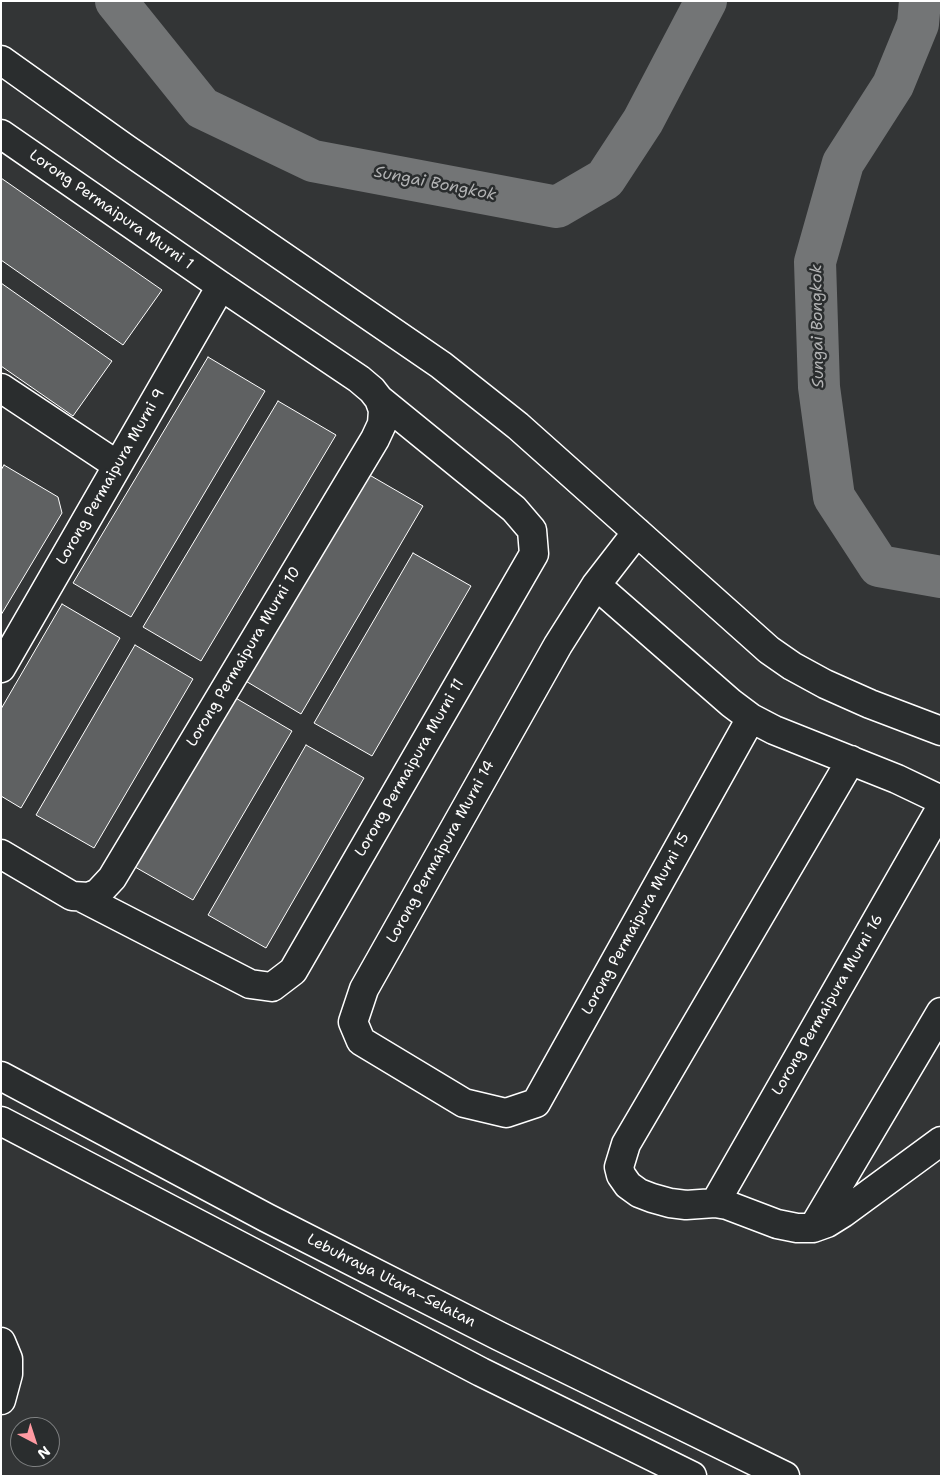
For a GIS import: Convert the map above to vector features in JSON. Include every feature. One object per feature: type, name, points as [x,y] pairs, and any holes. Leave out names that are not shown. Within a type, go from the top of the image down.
[{"type":"main road","points":[[1,60],[126,150],[441,366],[518,426],[769,650],[792,666],[825,684],[870,704],[941,731]]},
{"type":"main road","name":"Lorong Permaipura Murni 1","points":[[1,134],[359,379],[372,390],[379,400]]},
{"type":"main road","name":"Lorong Permaipura Murni 9","points":[[1,668],[221,286]]},
{"type":"main road","points":[[1,388],[117,466]]},
{"type":"main road","name":"Lorong Permaipura Murni 10","points":[[81,897],[89,897],[98,893],[112,878],[375,439],[382,424],[383,410],[379,400]]},
{"type":"main road","name":"Lorong Permaipura Murni 11","points":[[1,854],[72,896],[81,897],[250,984],[272,987],[293,971],[534,554],[532,530],[514,509],[379,400]]},
{"type":"main road","name":"Lorong Permaipura Murni 14","points":[[506,1113],[464,1103],[361,1041],[353,1022],[364,989],[558,645],[596,585],[637,532]]},
{"type":"main road","points":[[596,585],[731,703],[751,718],[798,740],[897,779],[941,800]]},
{"type":"main road","name":"Lorong Permaipura Murni 15","points":[[506,1113],[536,1103],[751,718]]},
{"type":"main road","points":[[851,760],[626,1144],[619,1167],[621,1175],[628,1185],[639,1193],[670,1203],[686,1205],[715,1203],[740,1209],[777,1224],[797,1228],[813,1228],[827,1223],[843,1213],[941,1141]]},
{"type":"main road","name":"Lorong Permaipura Murni 16","points":[[715,1203],[941,808]]},
{"type":"main road","points":[[813,1228],[941,1012]]},
{"type":"main road","name":"Lebuhraya Utara–Selatan","points":[[1,1076],[258,1213],[498,1336],[785,1476]]},
{"type":"main road","points":[[1,1121],[481,1372],[692,1476]]},
{"type":"main road","points":[[1,1342],[8,1359],[8,1374],[1,1400]]},
{"type":"building","points":[[1,178],[162,290],[123,345],[1,260]]},
{"type":"building","points":[[1,283],[112,361],[73,416],[1,366]]},
{"type":"building","points":[[208,357],[265,391],[131,617],[73,583]]},
{"type":"building","points":[[278,401],[336,435],[201,661],[143,627]]},
{"type":"building","points":[[4,465],[58,497],[62,513],[1,615],[1,470]]},
{"type":"building","points":[[366,473],[423,506],[301,714],[244,680]]},
{"type":"building","points":[[413,553],[471,586],[372,756],[314,723]]},
{"type":"building","points":[[62,604],[120,638],[21,808],[1,796],[1,709]]},
{"type":"building","points":[[135,645],[193,679],[94,848],[36,815]]},
{"type":"building","points":[[234,697],[292,731],[193,900],[135,867]]},
{"type":"building","points":[[306,745],[364,778],[266,948],[208,915]]},
{"type":"waterway","name":"Sungai Bongkok","points":[[116,1],[202,108],[313,161],[557,207],[605,179],[643,121],[706,1]]},
{"type":"waterway","name":"Sungai Bongkok","points":[[920,1],[918,24],[893,85],[843,163],[815,262],[819,387],[834,497],[879,566],[941,577]]}]
